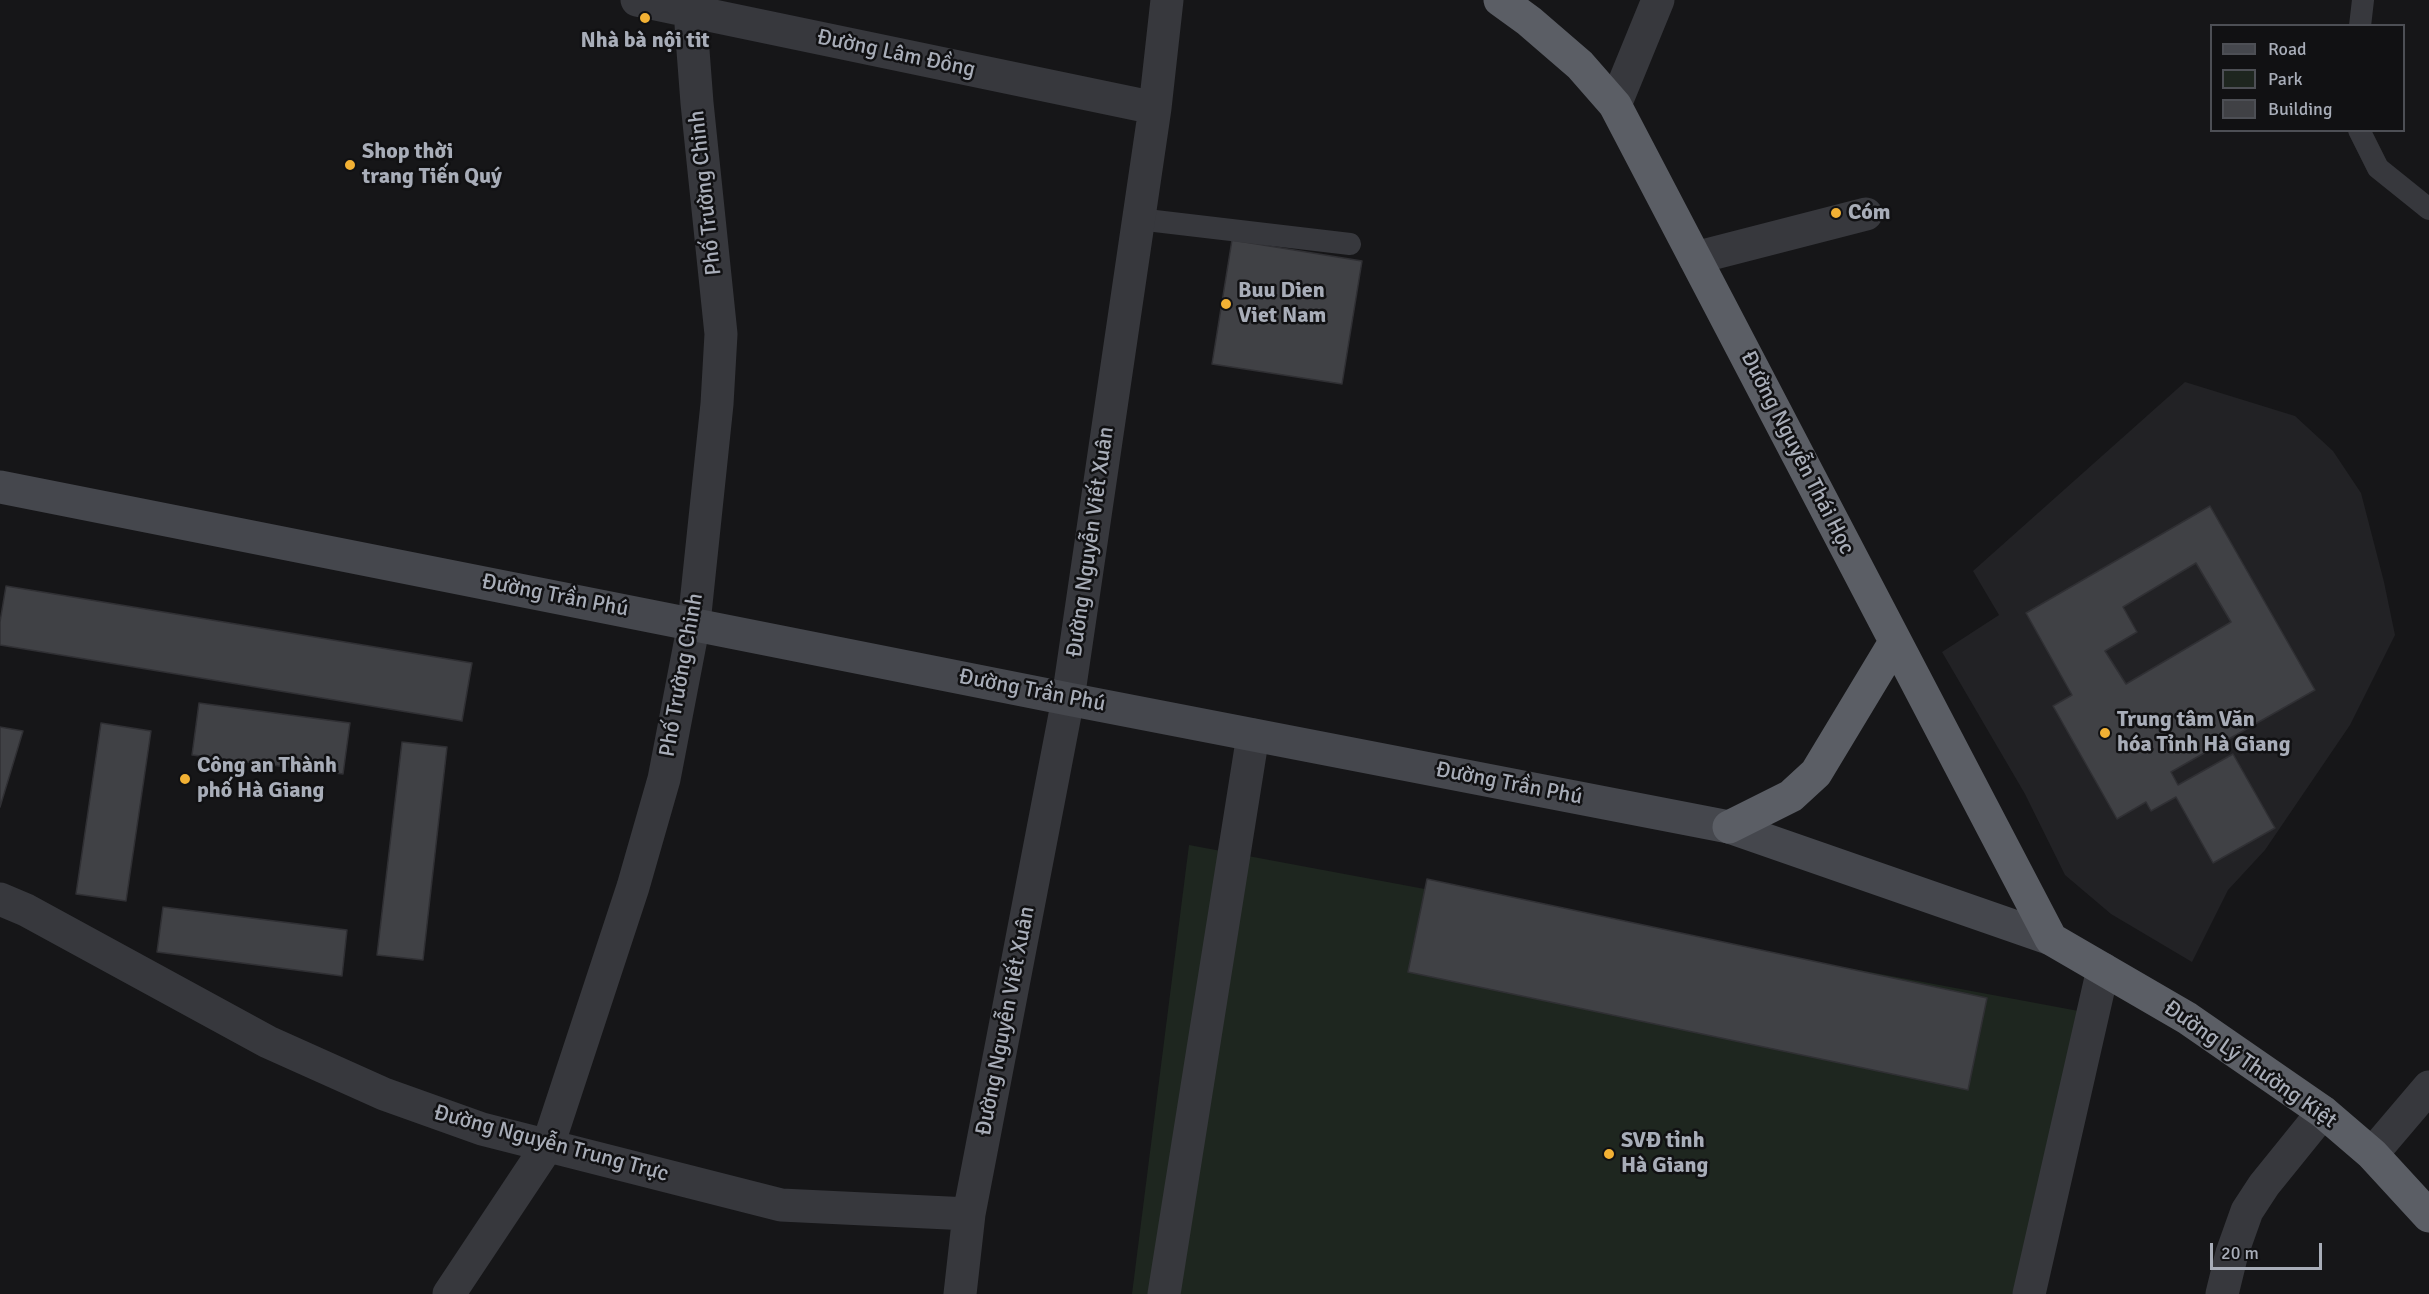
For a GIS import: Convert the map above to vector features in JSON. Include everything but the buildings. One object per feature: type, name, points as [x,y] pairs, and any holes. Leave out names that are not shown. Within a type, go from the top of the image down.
[{"type":"highway","name":"Đường Nguyễn Thái Học","points":[[1500,0],[1529,21],[1580,65],[1616,105],[2051,939]]},
{"type":"highway","points":[[1730,827],[1791,796],[1816,773],[1895,642]]},
{"type":"highway","name":"Đường Lý Thường Kiệt","points":[[2051,939],[2187,1018],[2323,1112],[2372,1154],[2429,1216]]},
{"type":"main road","name":"Đường Trần Phú","points":[[0,487],[1068,699],[1730,827],[2051,939]]},
{"type":"street","name":"Đường Lâm Đồng","points":[[637,0],[1155,108]]},
{"type":"street","name":"Đường Nguyễn Viết Xuân","points":[[960,1294],[969,1214],[1068,699],[1155,108],[1167,0]]},
{"type":"street","points":[[1616,105],[1658,0]]},
{"type":"street","name":"Phố Trường Chinh","points":[[449,1294],[548,1146],[633,887],[661,790],[694,623],[717,404],[720,334],[690,11]]},
{"type":"street","points":[[1695,258],[1866,214]]},
{"type":"street","points":[[1164,1294],[1253,735]]},
{"type":"street","name":"Đường Nguyễn Trung Trực","points":[[0,899],[26,910],[257,1036],[384,1094],[482,1129],[780,1205],[969,1214]]},
{"type":"street","points":[[2029,1294],[2103,969]]},
{"type":"street","points":[[2372,1154],[2429,1087]]},
{"type":"street","points":[[2222,1294],[2232,1253],[2247,1211],[2264,1185],[2323,1112]]},
{"type":"lane","points":[[2360,24],[2362,0]]},
{"type":"lane","points":[[2360,132],[2378,168],[2429,209]]},
{"type":"lane","points":[[1138,219],[1350,244]]},
{"type":"shaded area","points":[[2185,382],[2295,416],[2333,451],[2361,493],[2395,635],[2350,725],[2265,850],[2228,890],[2192,962],[2111,914],[2065,875],[2025,794],[1942,652],[1999,615],[1973,571]]},
{"type":"green space","name":"SVĐ tỉnh Hà Giang","points":[[1189,845],[2100,1015],[2037,1294],[1132,1294]]},
{"type":"place","name":"Nhà bà nội tit","points":[[645,18]]},
{"type":"place","name":"Shop thời trang Tiến Quý","points":[[350,165]]},
{"type":"place","name":"Cóm","points":[[1836,213]]},
{"type":"place","name":"Buu Dien Viet Nam","points":[[1226,304]]},
{"type":"place","name":"Trung tâm Văn hóa Tỉnh Hà Giang","points":[[2105,733]]},
{"type":"place","name":"Công an Thành phố Hà Giang","points":[[185,779]]},
{"type":"place","name":"SVĐ tỉnh Hà Giang","points":[[1609,1154]]}]
